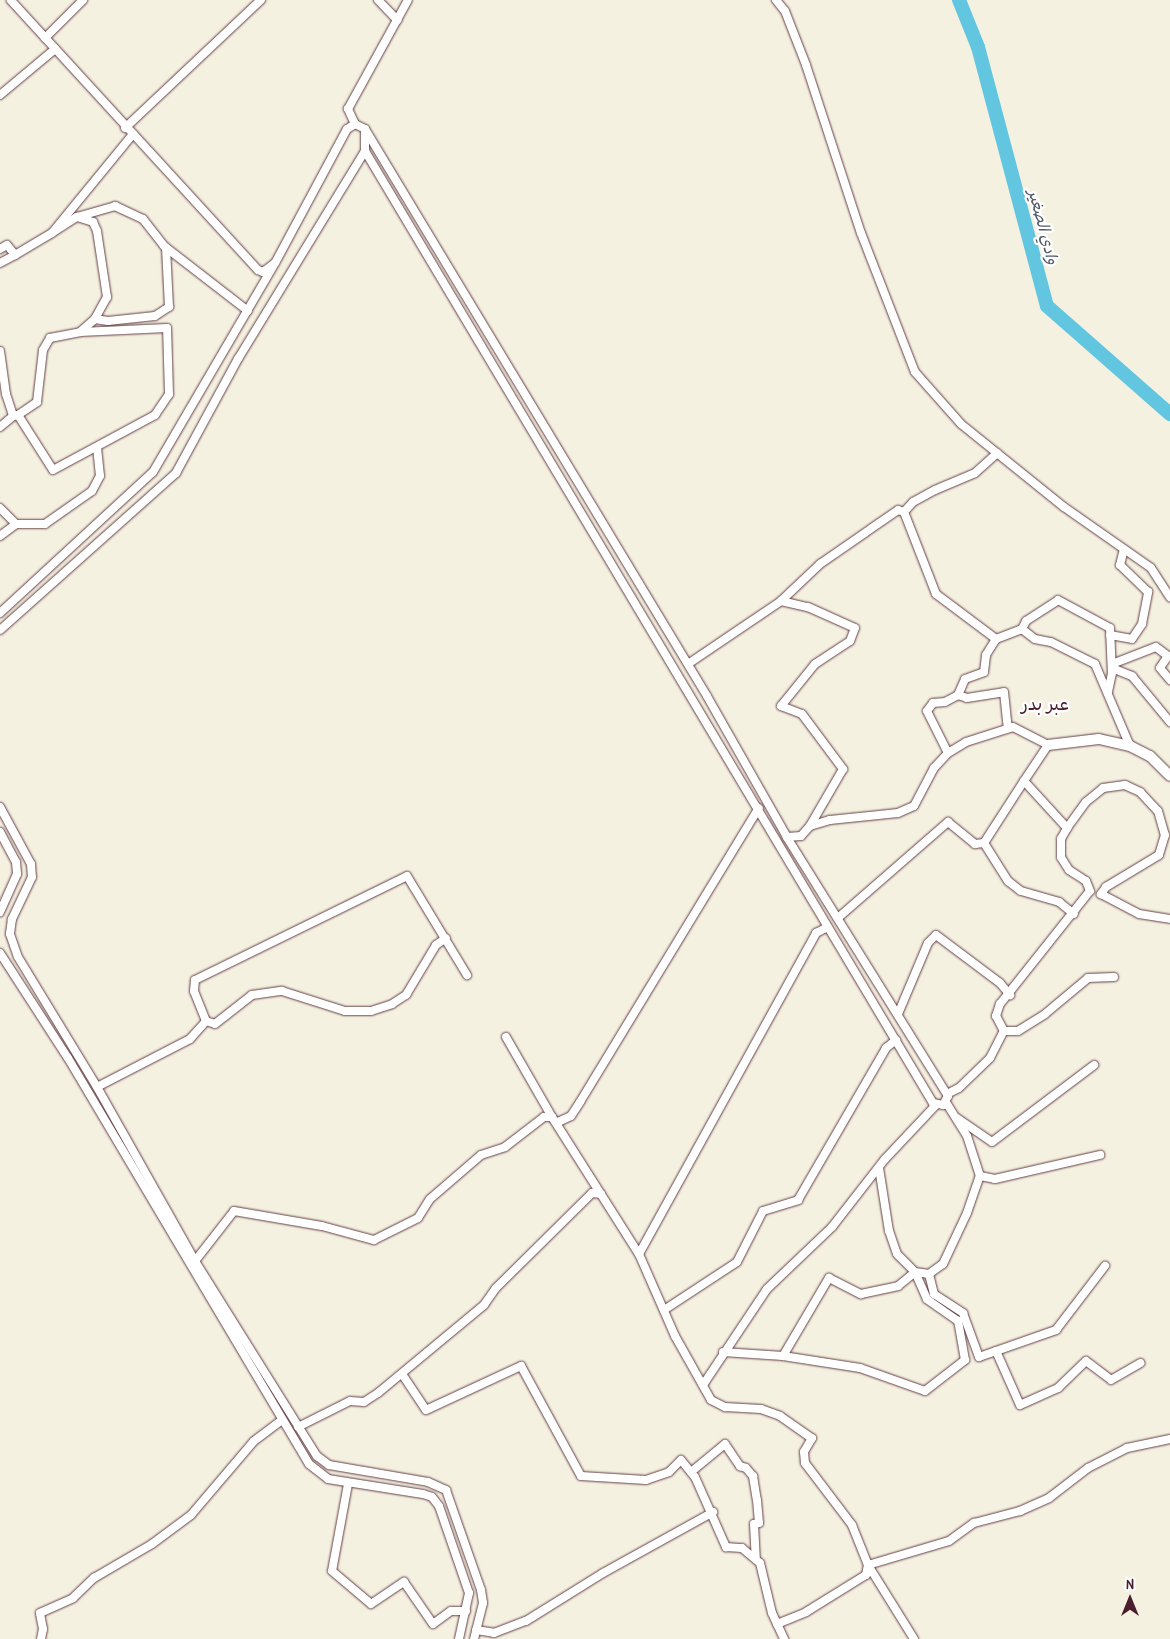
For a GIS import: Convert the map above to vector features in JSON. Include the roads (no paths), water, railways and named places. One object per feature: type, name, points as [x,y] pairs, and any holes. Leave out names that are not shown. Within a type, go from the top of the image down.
[{"type":"street","points":[[11,0],[125,128],[133,134],[258,270],[263,272],[275,263]]},
{"type":"street","points":[[45,38],[84,0]]},
{"type":"street","points":[[125,128],[261,0]]},
{"type":"street","points":[[378,0],[397,20]]},
{"type":"street","points":[[408,0],[348,109],[355,124],[365,128],[688,664],[787,837],[839,917],[947,1094],[946,1103],[967,1136],[980,1176],[967,1213],[943,1264],[929,1274],[915,1272],[898,1286],[861,1294],[829,1278],[783,1356]]},
{"type":"street","points":[[776,0],[784,11],[806,66],[861,233],[915,372],[961,424],[1064,507],[1151,568],[1170,598]]},
{"type":"street","points":[[0,95],[55,49]]},
{"type":"street","points":[[0,613],[153,472],[248,311],[347,129],[355,124]]},
{"type":"street","points":[[365,128],[365,150],[935,1106]]},
{"type":"street","points":[[52,233],[133,134]]},
{"type":"street","points":[[0,630],[176,473],[238,359],[365,150]]},
{"type":"street","points":[[0,264],[76,217],[115,206],[143,219],[166,248],[248,311]]},
{"type":"street","points":[[76,217],[93,222],[107,297],[95,319],[80,332]]},
{"type":"street","points":[[0,249],[7,245],[15,254]]},
{"type":"street","points":[[95,319],[108,321],[155,316],[170,307],[166,248]]},
{"type":"street","points":[[0,351],[6,394],[16,416],[53,470],[97,448],[155,415],[168,394],[167,328],[80,332],[50,338],[44,350],[37,402],[16,416],[0,427]]},
{"type":"street","points":[[0,536],[16,524],[45,524],[92,491],[100,476],[97,448]]},
{"type":"street","points":[[904,512],[913,502],[975,473],[997,453]]},
{"type":"street","points":[[0,508],[16,524]]},
{"type":"street","points":[[688,664],[781,600],[820,564],[898,510],[904,512]]},
{"type":"street","points":[[904,512],[936,594],[996,639]]},
{"type":"street","points":[[1110,635],[1132,639],[1142,624],[1148,592],[1120,565],[1124,550]]},
{"type":"street","points":[[781,600],[808,607],[855,628],[850,641],[815,664],[780,706],[802,714],[843,769],[810,826],[801,836],[787,837]]},
{"type":"street","points":[[948,753],[927,712],[933,703],[945,702],[958,695],[965,679],[984,672],[986,655],[996,639],[1022,629],[1026,621],[1058,600],[1110,628],[1112,666],[1108,692]]},
{"type":"street","points":[[1022,629],[1035,639],[1051,642],[1095,664],[1130,746]]},
{"type":"street","points":[[1112,666],[1156,647],[1169,656],[1160,668],[1170,680]]},
{"type":"street","points":[[1112,666],[1132,676],[1170,722]]},
{"type":"street","points":[[958,695],[967,698],[1004,692],[1008,728]]},
{"type":"street","points":[[810,826],[830,820],[898,814],[914,806],[934,768],[948,753],[966,742],[1013,727],[1048,745],[1098,739],[1130,746],[1150,756],[1170,776]]},
{"type":"street","points":[[984,843],[1048,745]]},
{"type":"street","points":[[1024,781],[1067,828]]},
{"type":"street","points":[[1004,1031],[996,1016],[1000,1004],[1010,995],[1090,891],[1086,881],[1069,870],[1061,857],[1061,839],[1086,802],[1103,788],[1125,785],[1140,792],[1158,811],[1165,835],[1159,855],[1106,887],[1102,894],[1139,914],[1170,919]]},
{"type":"street","points":[[0,807],[31,864],[28,889],[12,919],[12,944],[97,1087],[195,1261],[318,1456],[329,1465],[428,1482],[446,1490],[481,1590],[482,1603],[474,1639]]},
{"type":"street","points":[[195,1261],[234,1211],[322,1226],[374,1240],[418,1218],[430,1199],[481,1155],[505,1147],[541,1119],[570,1116],[759,808]]},
{"type":"street","points":[[839,917],[948,822],[975,844],[984,843]]},
{"type":"street","points":[[0,832],[16,862],[17,874],[0,912]]},
{"type":"street","points":[[984,843],[1008,881],[1021,891],[1059,902],[1074,914]]},
{"type":"street","points":[[446,938],[436,945],[406,995],[392,1004],[371,1011],[345,1011],[282,991],[252,995],[215,1024],[206,1021],[194,991],[195,980],[406,876],[446,938],[468,975]]},
{"type":"street","points":[[639,1254],[816,933],[828,927]]},
{"type":"street","points":[[898,1014],[928,944],[936,935],[1000,983],[1010,995]]},
{"type":"street","points":[[0,953],[68,1058],[282,1420],[317,1472],[328,1479],[348,1484],[432,1497],[439,1506],[469,1593],[459,1639]]},
{"type":"street","points":[[1004,1031],[1018,1031],[1045,1014],[1088,978],[1114,977]]},
{"type":"street","points":[[97,1087],[190,1039],[206,1021]]},
{"type":"street","points":[[947,1094],[959,1088],[990,1058],[1004,1031]]},
{"type":"street","points":[[506,1037],[639,1254],[664,1310],[711,1400],[725,1407],[761,1409],[780,1416],[812,1438],[804,1452],[804,1464],[852,1525],[868,1565],[914,1639]]},
{"type":"street","points":[[664,1310],[737,1262],[763,1211],[798,1200],[886,1048],[896,1040]]},
{"type":"street","points":[[954,1115],[992,1142],[1094,1064]]},
{"type":"street","points":[[703,1386],[723,1352],[767,1289],[832,1227],[879,1168],[935,1106],[946,1103]]},
{"type":"street","points":[[980,1176],[995,1179],[1100,1155]]},
{"type":"street","points":[[723,1352],[783,1356],[860,1368],[926,1391],[964,1360],[958,1321],[927,1299],[915,1272],[897,1254],[889,1231],[879,1168]]},
{"type":"street","points":[[298,1426],[350,1401],[364,1402],[402,1374],[484,1305],[496,1288],[592,1193],[601,1194]]},
{"type":"street","points":[[929,1274],[934,1294],[963,1313],[979,1356],[1056,1330],[1105,1266]]},
{"type":"street","points":[[996,1351],[1020,1405],[1058,1388],[1086,1361],[1111,1380],[1141,1363]]},
{"type":"street","points":[[402,1374],[426,1410],[521,1366],[581,1476],[646,1480],[669,1472],[681,1460],[691,1472],[713,1512],[726,1547],[742,1548],[756,1557]]},
{"type":"street","points":[[41,1639],[43,1629],[40,1613],[73,1598],[94,1578],[152,1544],[191,1515],[254,1441],[282,1420]]},
{"type":"street","points":[[868,1565],[948,1541],[974,1523],[1020,1511],[1049,1498],[1088,1468],[1127,1448],[1170,1439]]},
{"type":"street","points":[[691,1472],[725,1444],[740,1466],[750,1472],[759,1523],[754,1524],[756,1557],[777,1624],[784,1639]]},
{"type":"street","points":[[348,1484],[332,1571],[371,1604],[404,1582],[433,1624],[451,1611],[466,1611]]},
{"type":"street","points":[[476,1630],[494,1633],[526,1622],[603,1573],[713,1512]]},
{"type":"street","points":[[777,1624],[806,1612],[866,1575],[868,1565]]},
{"type":"waterway","name":"وادي الصغير","points":[[959,0],[978,47],[1047,306],[1170,414]]},
{"type":"district","name":"عبر بدر","points":[[1045,704]]}]
